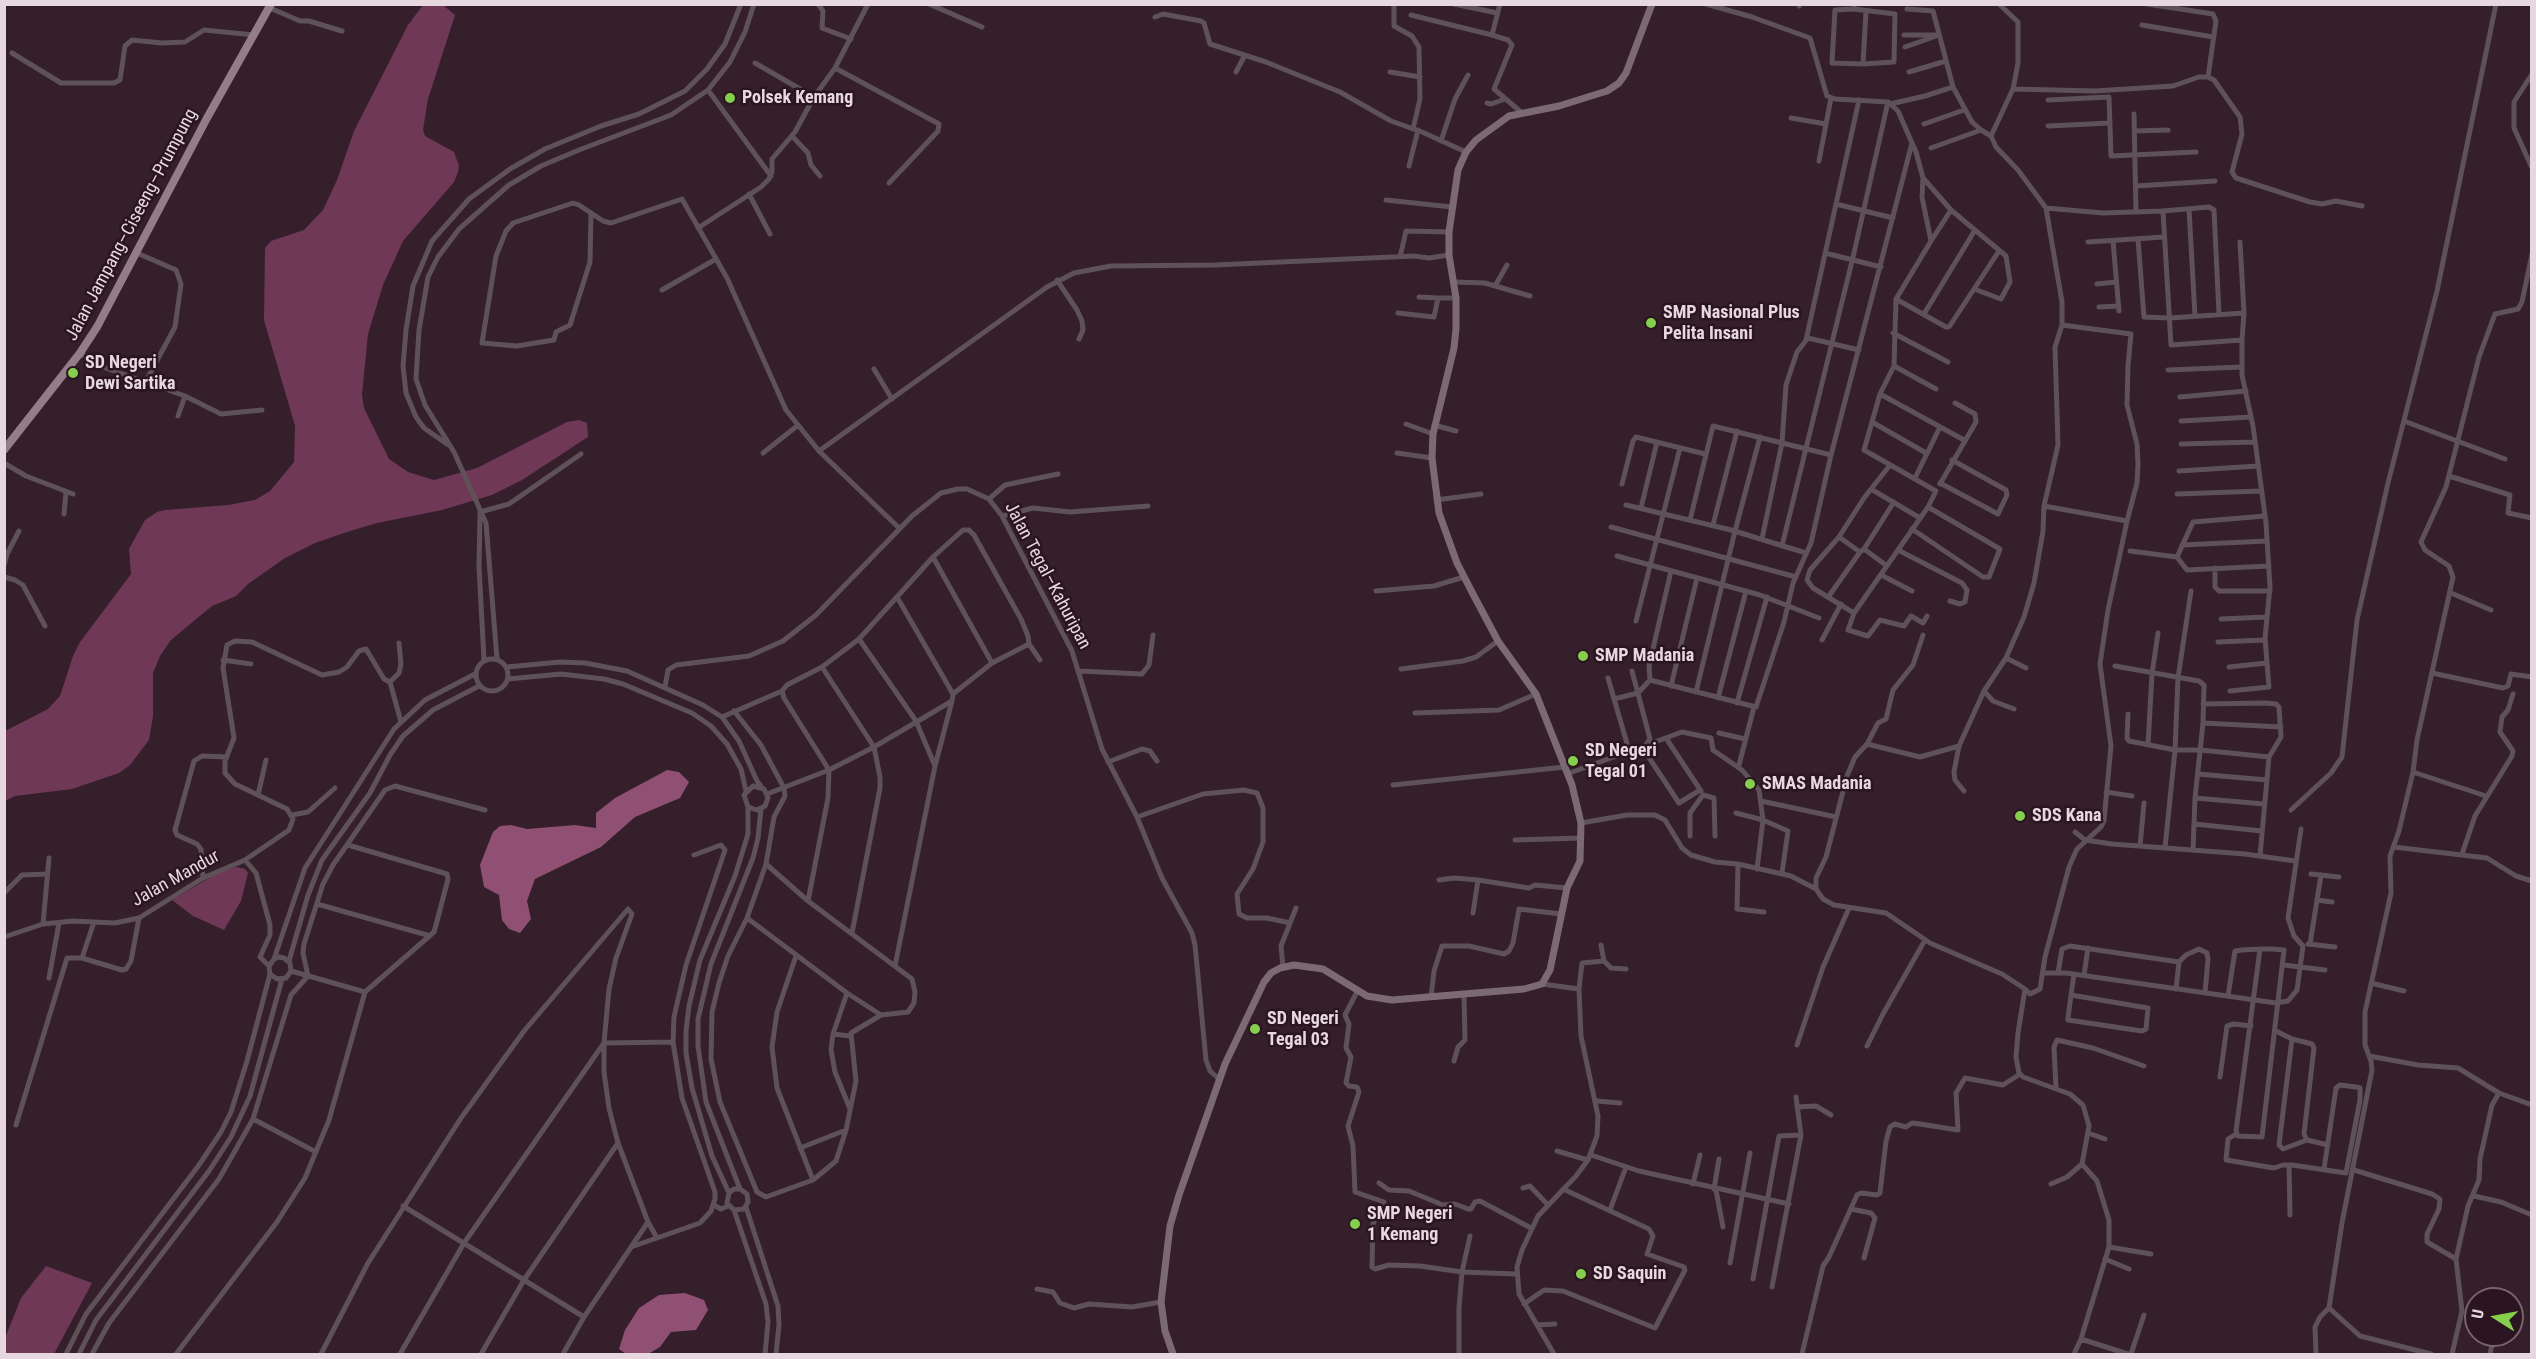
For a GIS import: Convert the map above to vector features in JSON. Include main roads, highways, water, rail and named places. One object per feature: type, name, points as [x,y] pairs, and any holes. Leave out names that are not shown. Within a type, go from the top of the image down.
[{"type":"main road","name":"Jalan Jampang–Ciseeng–Prumpung","points":[[4,450],[9,438],[80,353],[271,6]]},
{"type":"place","name":"Polsek Kemang","points":[[730,98]]},
{"type":"place","name":"SMP Nasional Plus Pelita Insani","points":[[1651,323]]},
{"type":"place","name":"SD Negeri Dewi Sartika","points":[[73,373]]},
{"type":"place","name":"SMP Madania","points":[[1583,656]]},
{"type":"place","name":"SD Negeri Tegal 01","points":[[1573,761]]},
{"type":"place","name":"SMAS Madania","points":[[1750,784]]},
{"type":"place","name":"SDS Kana","points":[[2020,816]]},
{"type":"place","name":"SD Negeri Tegal 03","points":[[1255,1029]]},
{"type":"place","name":"SMP Negeri 1 Kemang","points":[[1355,1224]]},
{"type":"place","name":"SD Saquin","points":[[1581,1274]]}]
